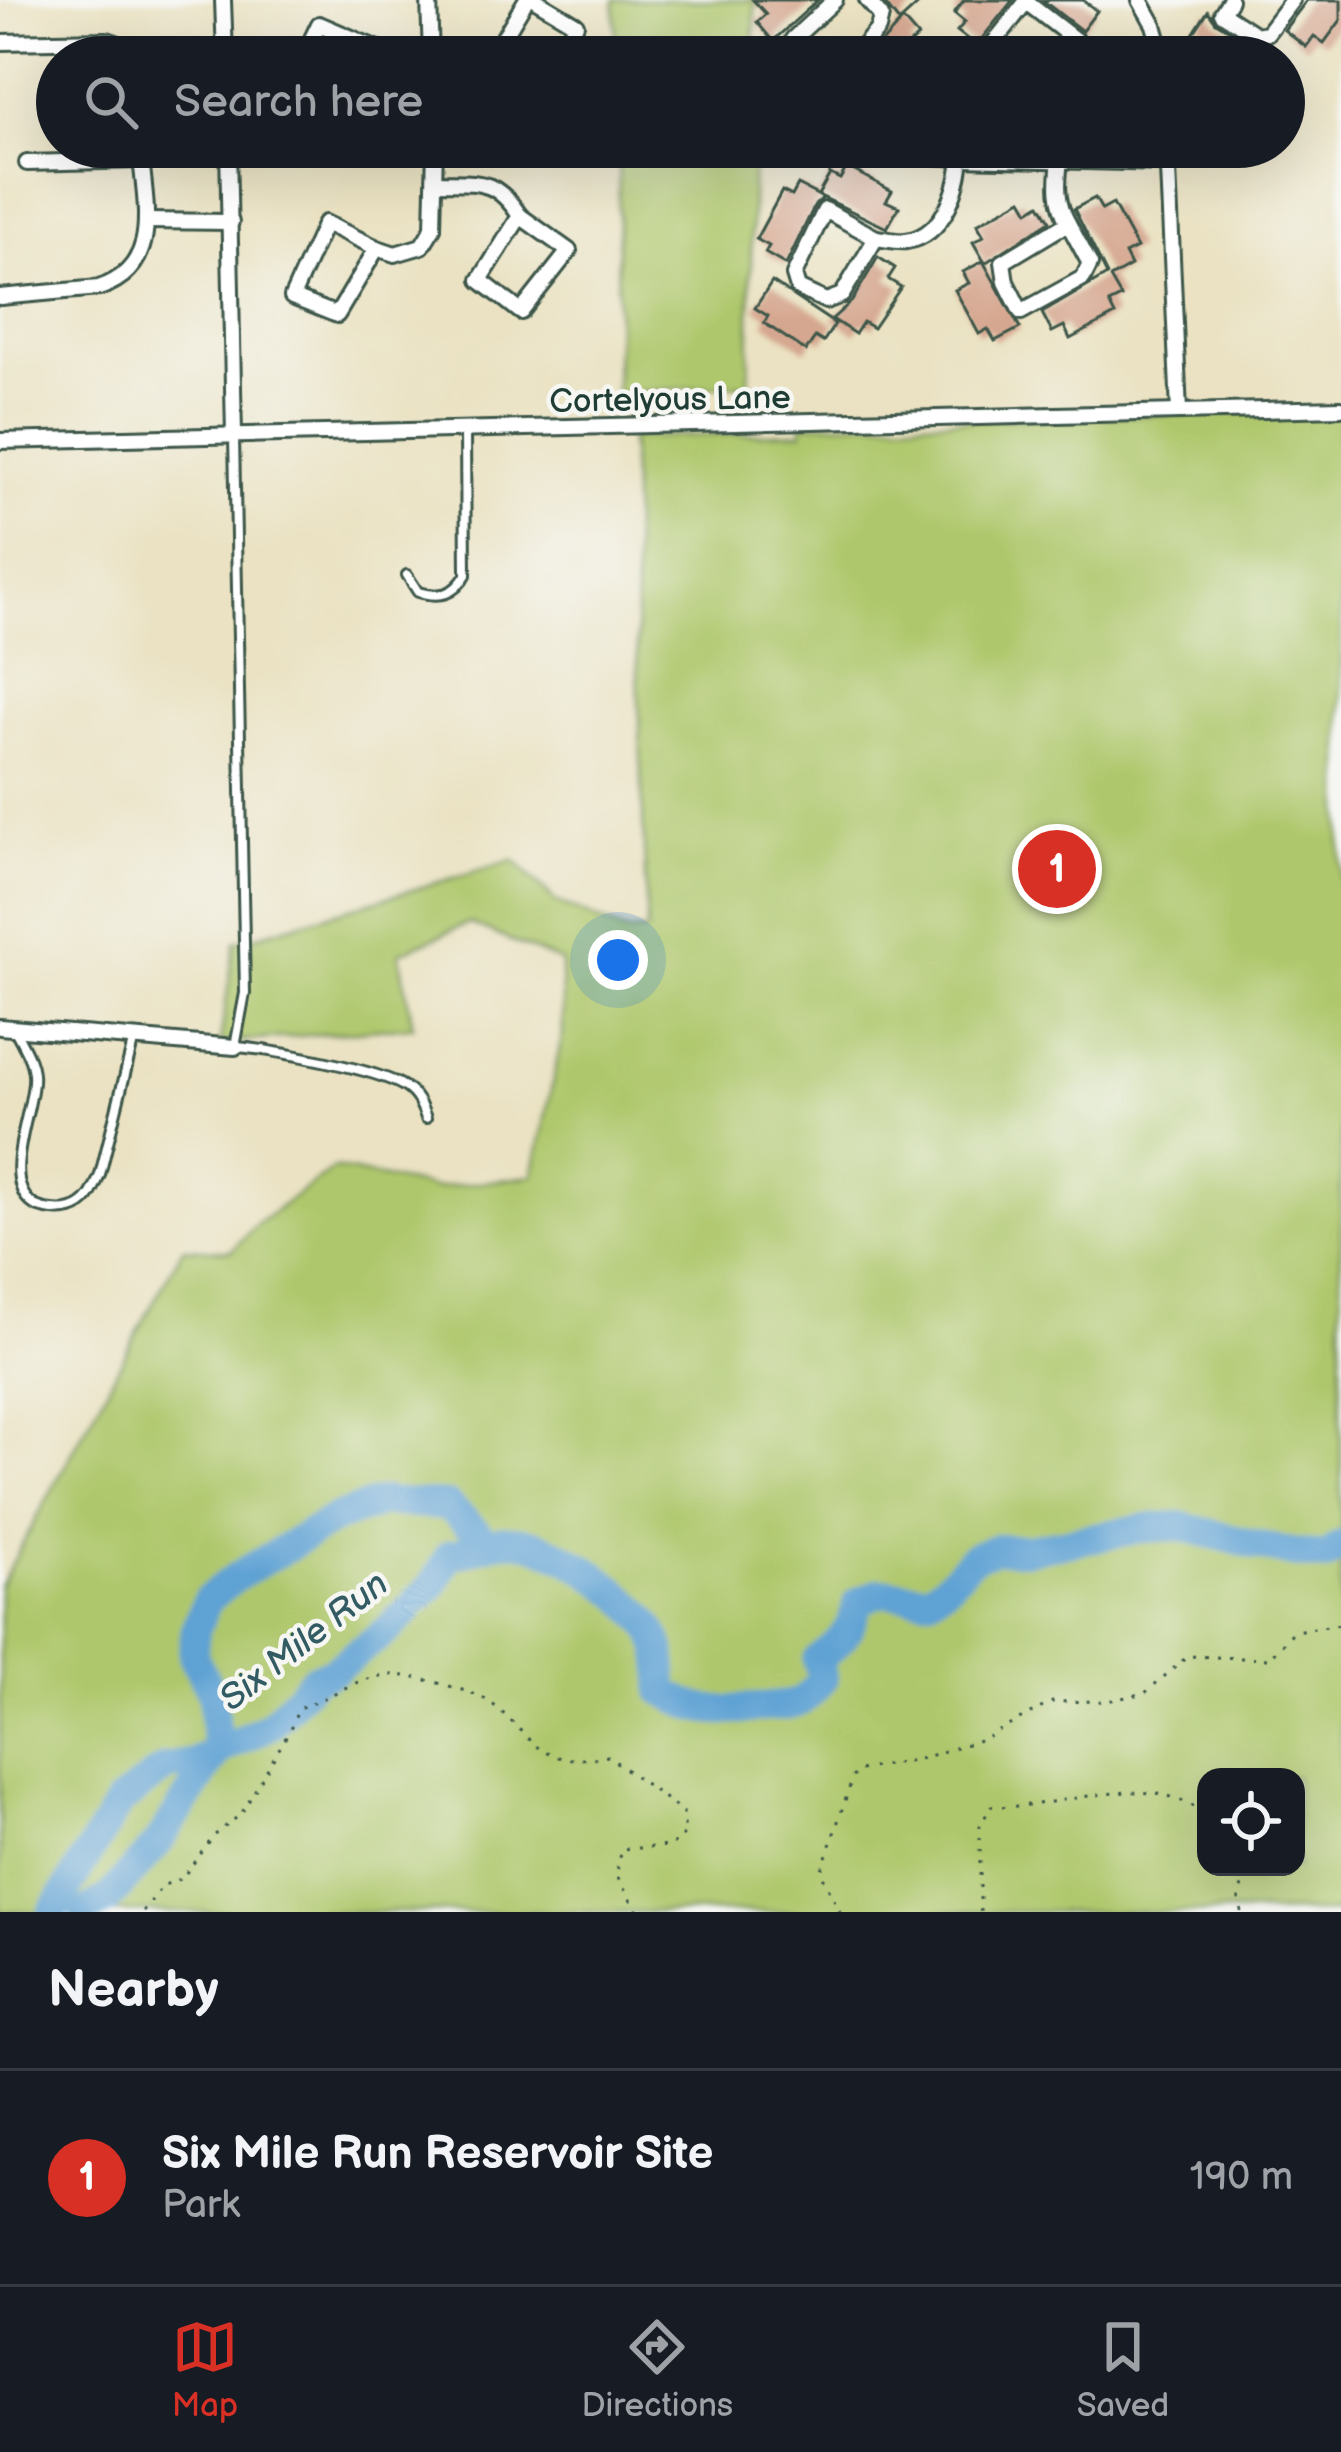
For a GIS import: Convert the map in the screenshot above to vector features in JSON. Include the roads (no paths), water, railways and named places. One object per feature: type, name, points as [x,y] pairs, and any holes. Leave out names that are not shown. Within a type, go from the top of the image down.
[{"type":"street","points":[[223,0],[224,36]]},
{"type":"street","points":[[429,0],[430,36]]},
{"type":"street","points":[[505,36],[526,0]]},
{"type":"street","points":[[536,0],[576,24],[569,36]]},
{"type":"street","points":[[797,36],[835,0]]},
{"type":"street","points":[[867,0],[881,16],[872,36]]},
{"type":"street","points":[[1140,0],[1157,36]]},
{"type":"street","points":[[1230,0],[1222,13],[1256,34],[1267,33],[1292,0]]},
{"type":"street","points":[[999,36],[1026,2],[1070,36]]},
{"type":"street","points":[[314,36],[320,24],[341,36]]},
{"type":"street","points":[[0,43],[36,42]]},
{"type":"street","points":[[27,163],[36,162]]},
{"type":"street","points":[[0,297],[114,284],[142,257],[146,221],[142,168]]},
{"type":"street","points":[[229,168],[234,435]]},
{"type":"street","points":[[377,248],[338,315],[292,297],[325,223],[395,254],[422,246],[434,228],[436,168]]},
{"type":"street","points":[[876,238],[842,295],[826,302],[798,288],[794,275],[825,210],[876,238],[908,241],[941,218],[952,200],[958,168]]},
{"type":"street","points":[[1060,168],[1060,207],[1090,264],[1083,278],[1021,312],[1006,282],[1004,262],[1068,223]]},
{"type":"street","points":[[1168,168],[1179,412]]},
{"type":"street","points":[[436,182],[484,183],[503,191],[520,216],[569,251],[521,313],[480,280],[520,216]]},
{"type":"street","points":[[146,221],[231,222]]},
{"type":"street","name":"Cortelyous Lane","points":[[0,441],[1341,408]]},
{"type":"street","points":[[7,1028],[235,1047]]},
{"type":"lane","points":[[406,575],[418,592],[442,595],[452,592],[466,575],[466,430]]},
{"type":"lane","points":[[234,435],[245,993],[235,1047],[267,1048],[396,1082],[419,1100],[426,1118]]},
{"type":"lane","points":[[7,1028],[29,1057],[34,1081],[14,1167],[16,1184],[24,1198],[50,1210],[75,1208],[91,1197],[134,1038]]},
{"type":"waterway","name":"Six Mile Run","points":[[85,1912],[108,1899],[159,1842],[217,1753],[212,1694],[193,1656],[195,1630],[207,1600],[236,1577],[336,1518],[382,1502],[448,1506],[486,1541]]},
{"type":"waterway","name":"Six Mile Run","points":[[53,1912],[120,1802],[166,1768],[194,1763],[270,1725],[314,1678],[331,1672],[388,1630],[434,1584],[450,1554],[512,1540],[571,1561],[613,1589],[646,1621],[661,1650],[663,1691],[698,1707],[730,1710],[801,1701],[823,1678],[817,1660],[844,1636],[858,1602],[880,1592],[928,1597],[974,1556],[996,1549],[1028,1549],[1180,1526],[1325,1557],[1341,1545]]},
{"type":"place","name":"Six Mile Run Reservoir Site","points":[[1057,869]]}]
